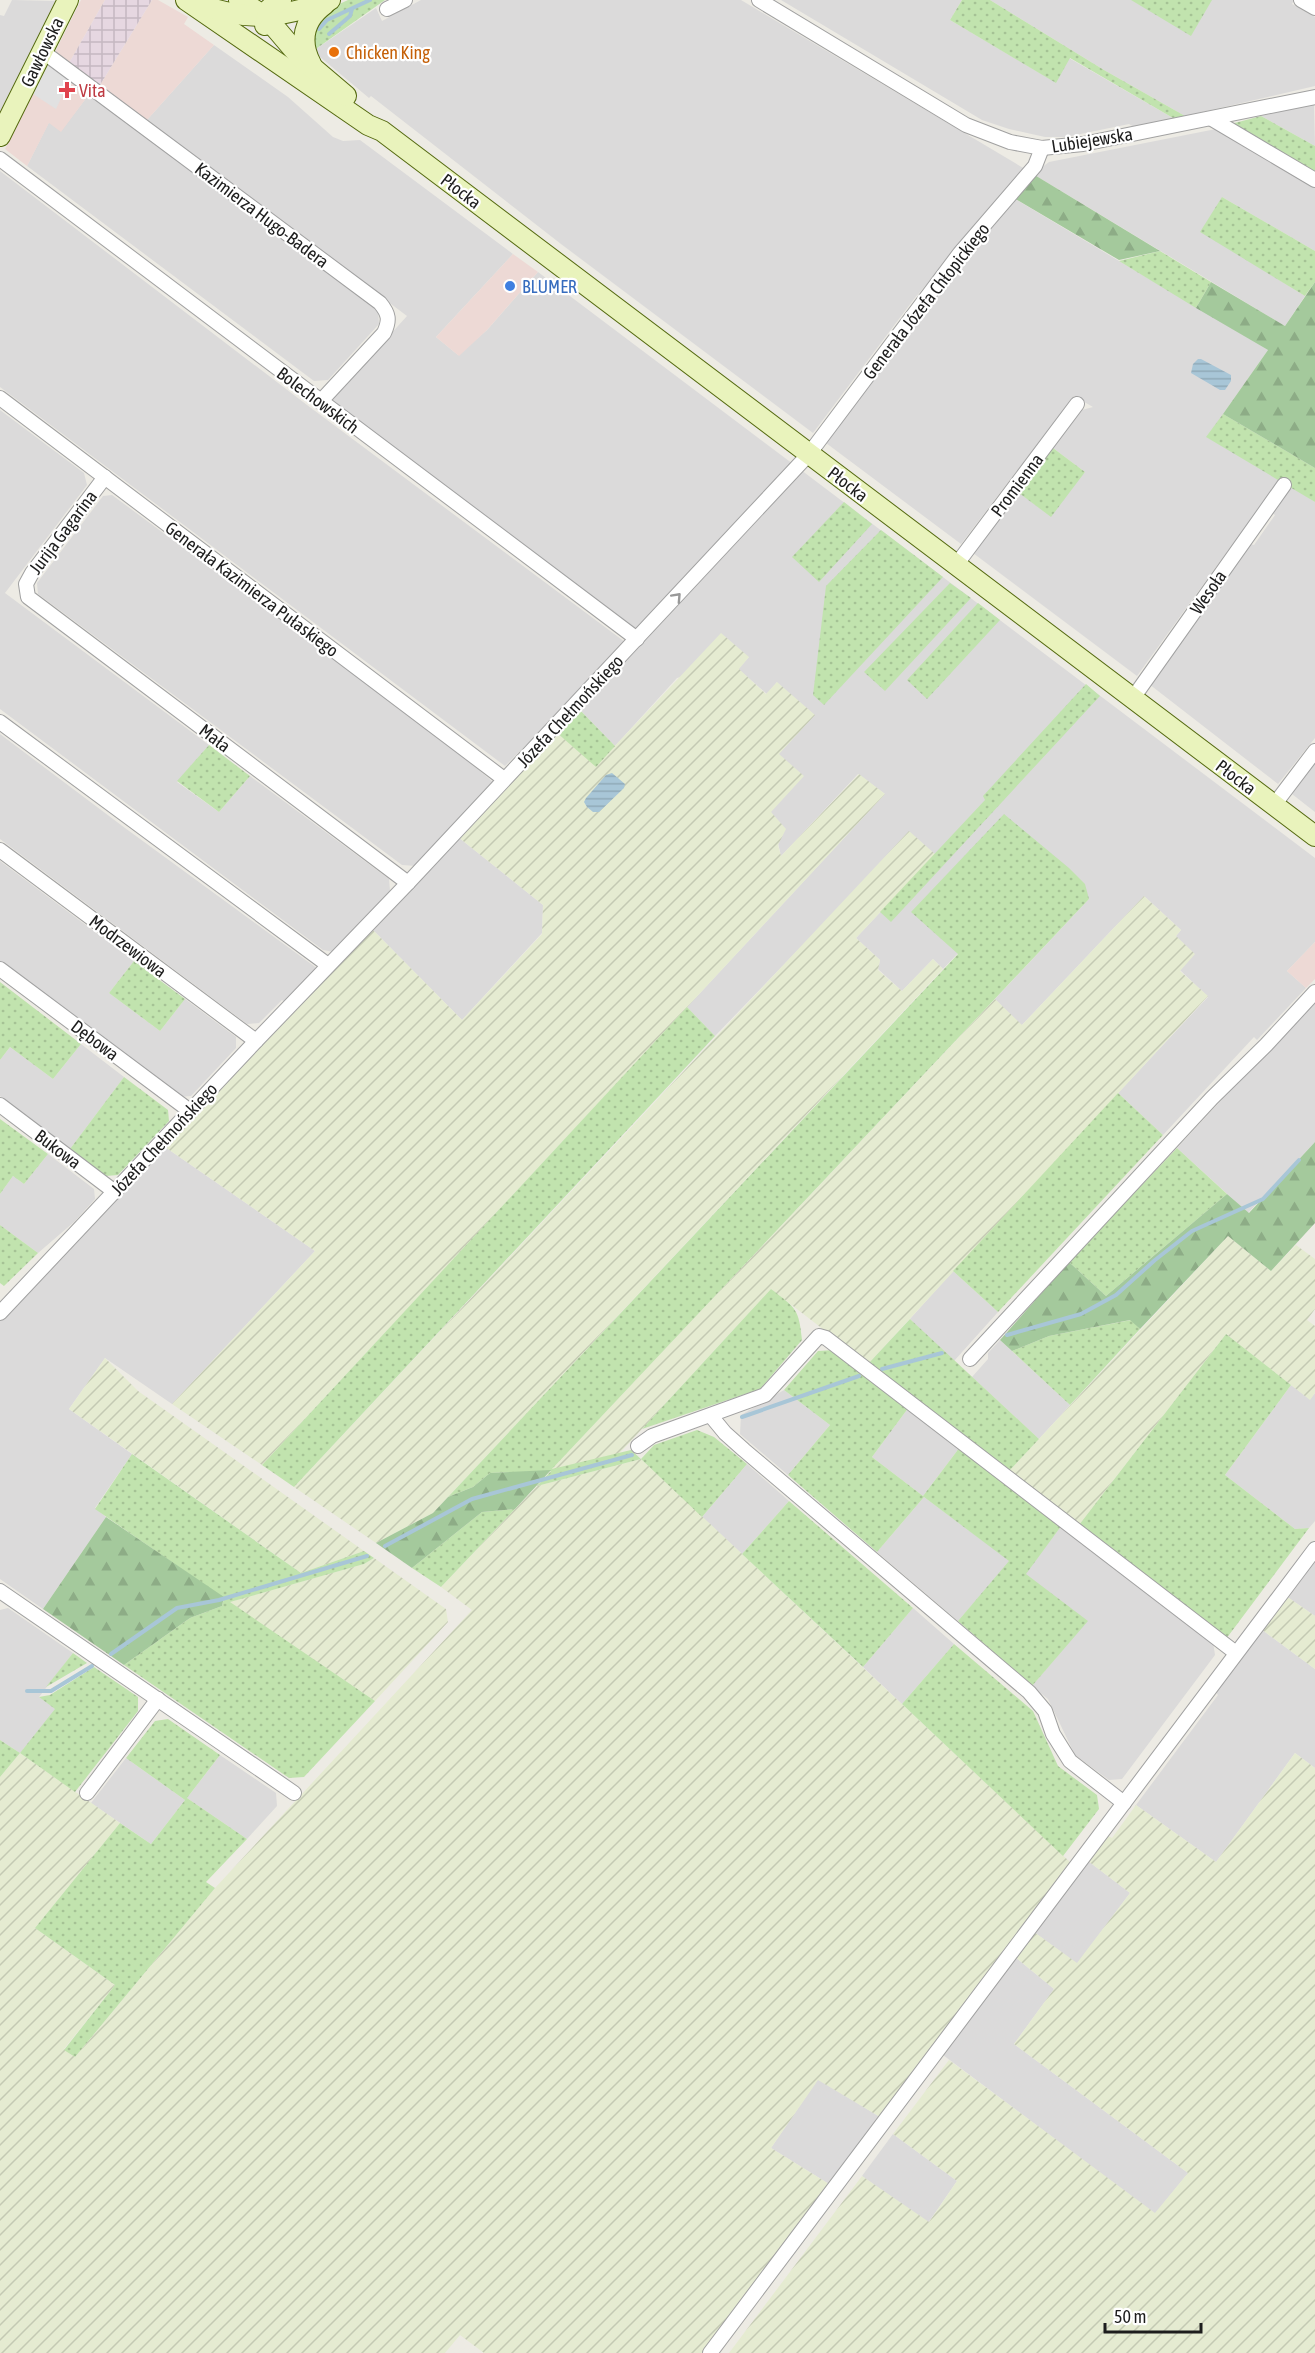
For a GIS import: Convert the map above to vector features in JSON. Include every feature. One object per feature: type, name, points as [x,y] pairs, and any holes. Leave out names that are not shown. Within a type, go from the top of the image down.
[{"type":"street","name":"Gawłowska","points":[[0,136],[68,0]]},
{"type":"street","name":"Płocka","points":[[186,0],[368,125],[382,131]]},
{"type":"street","points":[[191,0],[221,12],[239,16],[266,9],[281,0]]},
{"type":"street","name":"Płocka","points":[[241,0],[266,9],[300,57],[367,114],[382,131],[1315,836]]},
{"type":"street","points":[[266,9],[293,13],[331,0]]},
{"type":"street","points":[[314,69],[304,47],[304,32],[313,15],[331,0]]},
{"type":"street","points":[[387,9],[405,0]]},
{"type":"street","name":"Lubiejewska","points":[[759,0],[966,125],[1010,142],[1042,148],[1083,144],[1315,97]]},
{"type":"street","points":[[1301,0],[1315,8]]},
{"type":"street","points":[[266,9],[264,33],[266,44],[283,66]]},
{"type":"street","name":"Kazimierza Hugo-Badera","points":[[42,51],[380,303],[387,311],[388,324],[384,333],[320,402]]},
{"type":"street","points":[[1212,119],[1315,180]]},
{"type":"street","name":"Generała Józefa Chłopickiego","points":[[809,454],[960,253],[1035,166],[1042,148]]},
{"type":"street","name":"Bolechowskich","points":[[0,159],[637,639]]},
{"type":"street","name":"Generała Kazimierza Pułaskiego","points":[[0,398],[504,780]]},
{"type":"street","name":"Promienna","points":[[956,565],[1077,404]]},
{"type":"street","name":"Józefa Chełmońskiego","points":[[0,1314],[408,883],[809,454]]},
{"type":"street","name":"Jurija Gagarina","points":[[25,589],[32,573],[105,477]]},
{"type":"street","name":"Wesoła","points":[[1133,698],[1284,485]]},
{"type":"street","name":"Mała","points":[[25,589],[33,601],[408,883]]},
{"type":"street","points":[[0,722],[328,965]]},
{"type":"street","points":[[1274,805],[1315,751]]},
{"type":"street","name":"Modrzewiowa","points":[[0,850],[256,1041]]},
{"type":"street","name":"Dębowa","points":[[0,969],[190,1111]]},
{"type":"street","points":[[970,1359],[1212,1098],[1315,992]]},
{"type":"street","name":"Bukowa","points":[[0,1105],[115,1192]]},
{"type":"street","points":[[638,1446],[652,1436],[765,1395],[819,1335],[826,1338],[1236,1653]]},
{"type":"street","points":[[711,1416],[744,1450],[1029,1692],[1045,1711],[1053,1734],[1070,1761],[1124,1803]]},
{"type":"street","points":[[711,2353],[1315,1549]]},
{"type":"street","points":[[0,1591],[294,1793]]},
{"type":"street","points":[[87,1793],[158,1699]]},
{"type":"shaded area","points":[[12,0],[56,1],[0,112],[0,15],[4,16]]},
{"type":"shaded area","points":[[81,0],[105,0],[69,63],[55,52]]},
{"type":"shaded area","points":[[105,0],[152,0],[100,85],[69,63]]},
{"type":"shaded area","points":[[152,0],[158,0],[188,17],[184,24],[214,45],[147,120],[100,85]]},
{"type":"shaded area","points":[[421,0],[741,0],[1025,169],[914,299],[813,433],[561,244],[371,96],[369,98],[313,51],[376,8],[382,21]]},
{"type":"shaded area","points":[[781,0],[962,0],[950,20],[1055,82],[1069,58],[1173,118],[1134,127],[1129,124],[1066,137],[1045,137],[1009,129],[982,120]]},
{"type":"shaded area","points":[[990,0],[1294,0],[1292,4],[1315,17],[1315,86],[1185,116],[1104,70]]},
{"type":"shaded area","points":[[214,45],[288,97],[333,137],[343,141],[360,140],[513,254],[436,337],[458,355],[487,330],[538,272],[793,464],[639,631],[331,400],[407,316],[147,120]]},
{"type":"shaded area","points":[[49,62],[90,93],[61,132],[49,123],[27,166],[5,149]]},
{"type":"shaded area","points":[[49,62],[75,82],[67,86],[56,109],[33,94]]},
{"type":"shaded area","points":[[90,93],[378,309],[379,324],[328,380],[314,381],[27,166],[49,122],[61,131]]},
{"type":"shaded area","points":[[1314,104],[1315,146],[1261,116]]},
{"type":"shaded area","points":[[1216,129],[1315,185],[1315,251],[1222,197],[1252,263],[1305,296],[1285,326],[1033,174],[1049,162]]},
{"type":"shaded area","points":[[0,171],[307,405],[625,642],[615,657],[505,766],[0,387]]},
{"type":"shaded area","points":[[1012,197],[1268,350],[1223,414],[1315,468],[1306,496],[1315,502],[1315,738],[1278,784],[1149,684],[1250,544],[1254,545],[1275,515],[1272,513],[1238,545],[1234,542],[1137,676],[973,553],[1019,493],[1047,513],[1085,472],[1053,448],[1082,410],[1093,407],[1074,396],[961,544],[826,443],[991,220]]},
{"type":"shaded area","points":[[513,254],[538,272],[487,330],[459,356],[436,337]]},
{"type":"shaded area","points":[[0,410],[84,473],[87,485],[5,593],[209,745],[177,782],[219,812],[250,776],[389,879],[390,891],[334,952],[323,950],[0,709]]},
{"type":"shaded area","points":[[801,470],[1315,858],[1315,942],[1287,971],[1306,988],[1257,1040],[1254,1037],[1163,1135],[1118,1093],[1208,997],[1180,970],[1176,936],[1181,930],[1144,896],[1021,1026],[995,999],[1089,899],[1052,854],[943,969],[933,959],[902,991],[878,969],[880,960],[856,938],[935,854],[798,950],[715,1036],[687,1007],[885,794],[858,774],[781,856],[771,812],[778,754],[777,682],[767,694],[738,669],[749,657],[677,678],[615,746],[578,708]]},
{"type":"shaded area","points":[[112,495],[447,743],[493,782],[416,866],[402,865],[38,594],[37,583],[103,496]]},
{"type":"shaded area","points":[[0,734],[318,969],[286,1003],[282,1000],[259,1023],[247,1024],[0,839]]},
{"type":"shaded area","points":[[1315,763],[1315,812],[1292,794]]},
{"type":"shaded area","points":[[458,837],[543,905],[542,933],[462,1020],[372,929]]},
{"type":"shaded area","points":[[0,861],[134,961],[109,993],[160,1031],[185,999],[236,1037],[236,1048],[191,1096],[179,1097],[0,961]]},
{"type":"shaded area","points":[[1315,942],[1315,979],[1306,988],[1287,971]]},
{"type":"shaded area","points":[[1315,999],[1315,1142],[1248,1213],[1177,1148]]},
{"type":"shaded area","points":[[81,1044],[124,1077],[70,1149],[0,1096],[0,1060],[10,1047],[53,1079]]},
{"type":"shaded area","points":[[165,1147],[315,1251],[172,1404],[105,1358],[69,1409],[132,1454],[95,1508],[106,1517],[43,1609],[0,1579],[0,1321]]},
{"type":"shaded area","points":[[48,1154],[94,1189],[95,1199],[74,1222],[38,1253],[0,1225],[0,1194],[13,1176],[24,1184]]},
{"type":"shaded area","points":[[953,1271],[998,1312],[954,1361],[910,1319]]},
{"type":"shaded area","points":[[1000,1340],[1070,1405],[1039,1439],[972,1377],[988,1359],[988,1353]]},
{"type":"shaded area","points":[[1291,1385],[1310,1399],[1315,1393],[1315,1521],[1309,1528],[1295,1529],[1225,1475]]},
{"type":"shaded area","points":[[784,1390],[830,1425],[788,1475],[740,1434],[741,1415]]},
{"type":"shaded area","points":[[909,1407],[960,1447],[923,1496],[872,1457]]},
{"type":"shaded area","points":[[747,1464],[789,1501],[742,1554],[702,1517]]},
{"type":"shaded area","points":[[924,1497],[1010,1561],[958,1621],[877,1552]]},
{"type":"shaded area","points":[[1062,1525],[1213,1642],[1215,1655],[1122,1779],[1109,1780],[1075,1755],[1048,1699],[1032,1686],[1087,1621],[1025,1574]]},
{"type":"shaded area","points":[[1312,1560],[1315,1562],[1315,1616],[1286,1596]]},
{"type":"shaded area","points":[[8,1608],[73,1653],[39,1697],[56,1709],[20,1753],[0,1740],[0,1610]]},
{"type":"shaded area","points":[[913,1608],[954,1644],[902,1704],[863,1667]]},
{"type":"shaded area","points":[[1261,1629],[1315,1669],[1315,1768],[1295,1753],[1216,1862],[1136,1805],[1218,1695],[1215,1691]]},
{"type":"shaded area","points":[[220,1755],[276,1793],[277,1806],[247,1839],[187,1798]]},
{"type":"shaded area","points":[[126,1758],[185,1800],[151,1844],[91,1803]]},
{"type":"shaded area","points":[[1088,1861],[1130,1893],[1077,1964],[1034,1932]]},
{"type":"shaded area","points":[[1015,1957],[1054,1989],[1014,2044],[1188,2173],[1155,2214],[943,2055]]},
{"type":"shaded area","points":[[818,2079],[880,2117],[829,2184],[771,2148]]},
{"type":"shaded area","points":[[893,2134],[957,2181],[928,2223],[862,2176]]},
{"type":"green space","points":[[348,0],[385,0],[313,51],[310,31],[322,12]]},
{"type":"green space","points":[[962,0],[990,0],[1104,70],[1185,116],[1173,118],[1070,58],[1056,83],[950,20]]},
{"type":"green space","points":[[1131,0],[1212,0],[1191,36]]},
{"type":"green space","points":[[1261,116],[1315,146],[1315,172],[1231,124]]},
{"type":"green space","points":[[1033,174],[1160,251],[1119,260],[1012,197]]},
{"type":"green space","points":[[1222,197],[1315,251],[1315,282],[1305,296],[1200,232]]},
{"type":"green space","points":[[1160,251],[1211,282],[1196,308],[1119,261]]},
{"type":"green space","points":[[1211,282],[1285,326],[1315,282],[1315,468],[1223,414],[1268,350],[1196,308]]},
{"type":"green space","points":[[1223,414],[1315,468],[1315,502],[1206,437]]},
{"type":"green space","points":[[1053,448],[1085,472],[1051,517],[1019,493]]},
{"type":"green space","points":[[844,502],[872,524],[819,582],[792,557]]},
{"type":"green space","points":[[881,530],[943,577],[824,705],[813,695],[826,586]]},
{"type":"green space","points":[[950,583],[971,598],[885,691],[864,672]]},
{"type":"green space","points":[[978,603],[1000,620],[927,699],[907,680]]},
{"type":"green space","points":[[721,633],[749,657],[739,669],[766,694],[777,682],[815,715],[779,754],[804,776],[771,812],[786,829],[778,845],[781,856],[859,774],[885,794],[262,1465],[172,1404],[315,1251],[165,1147],[372,929],[462,1020],[542,934],[543,905],[458,837],[556,732],[596,766]]},
{"type":"green space","points":[[1086,684],[1100,696],[891,922],[880,912],[985,800],[983,796]]},
{"type":"green space","points":[[578,708],[615,746],[596,767],[556,732]]},
{"type":"green space","points":[[209,745],[250,776],[219,812],[177,781]]},
{"type":"green space","points":[[1004,814],[1085,884],[1089,899],[552,1469],[631,1450],[641,1459],[537,1486],[551,1471],[490,1473],[473,1487],[448,1497],[958,954],[911,912]]},
{"type":"green space","points":[[909,831],[935,854],[856,938],[880,960],[878,970],[902,991],[933,959],[943,969],[433,1513],[376,1543],[294,1487]]},
{"type":"green space","points":[[1144,896],[1181,930],[1176,936],[1195,954],[1180,971],[1208,996],[868,1364],[771,1289],[618,1455],[551,1470],[995,999],[1022,1025]]},
{"type":"green space","points":[[134,961],[185,999],[160,1031],[109,993]]},
{"type":"green space","points":[[0,982],[81,1044],[53,1079],[10,1047],[0,1060]]},
{"type":"green space","points":[[687,1007],[715,1036],[294,1487],[262,1465]]},
{"type":"green space","points":[[124,1077],[168,1110],[169,1121],[118,1175],[106,1176],[70,1149]]},
{"type":"green space","points":[[1118,1093],[1163,1135],[998,1312],[953,1271]]},
{"type":"green space","points":[[0,1119],[48,1154],[24,1184],[13,1176],[0,1194]]},
{"type":"green space","points":[[1315,1142],[1315,1223],[1271,1271],[1228,1236],[1140,1329],[1130,1320],[1049,1336],[1012,1351],[1000,1340],[1069,1262],[1106,1296],[1227,1194],[1249,1213]]},
{"type":"green space","points":[[1177,1148],[1227,1194],[1106,1296],[1069,1262]]},
{"type":"green space","points":[[0,1225],[38,1253],[4,1286],[0,1283]]},
{"type":"green space","points":[[1228,1236],[1271,1271],[1296,1245],[1315,1259],[1315,1309],[1307,1320],[1315,1326],[1315,1393],[1310,1400],[1226,1334],[1079,1525],[1009,1471]]},
{"type":"green space","points":[[771,1289],[795,1310],[802,1340],[760,1389],[642,1429]]},
{"type":"green space","points":[[910,1319],[1039,1439],[1009,1471],[868,1364]]},
{"type":"green space","points":[[1131,1320],[1140,1329],[1070,1405],[1012,1351],[1049,1336]]},
{"type":"green space","points":[[1226,1334],[1291,1385],[1225,1475],[1295,1529],[1309,1528],[1226,1639],[1079,1525]]},
{"type":"green space","points":[[834,1350],[909,1407],[872,1457],[923,1496],[960,1447],[1062,1525],[1026,1574],[1088,1621],[1032,1686],[958,1621],[1009,1561],[924,1497],[877,1552],[788,1475],[830,1425],[784,1390],[818,1351]]},
{"type":"green space","points":[[105,1358],[138,1391],[364,1551],[301,1573],[69,1409]]},
{"type":"green space","points":[[697,1430],[714,1437],[747,1464],[702,1517],[641,1459],[654,1445]]},
{"type":"green space","points":[[132,1454],[301,1573],[364,1551],[374,1558],[364,1564],[230,1602],[375,1701],[304,1777],[289,1778],[124,1665],[190,1618],[222,1606],[224,1598],[95,1509]]},
{"type":"green space","points":[[641,1459],[1070,1862],[880,2117],[818,2080],[771,2148],[829,2184],[703,2353],[484,2353],[460,2335],[445,2353],[0,2353],[0,1777],[20,1753],[120,1823],[35,1928],[115,1985],[64,2049],[75,2057],[215,1888],[472,1610],[441,1587],[537,1486]]},
{"type":"green space","points":[[551,1470],[515,1509],[482,1512],[412,1568],[376,1543],[433,1513],[448,1497],[473,1487],[490,1473]]},
{"type":"green space","points":[[789,1501],[913,1608],[863,1667],[742,1554]]},
{"type":"green space","points":[[515,1509],[441,1587],[412,1568],[482,1512]]},
{"type":"green space","points":[[106,1517],[224,1597],[222,1606],[190,1618],[124,1665],[43,1609]]},
{"type":"green space","points":[[374,1558],[446,1609],[448,1622],[375,1701],[229,1602],[364,1564]]},
{"type":"green space","points":[[1286,1596],[1315,1616],[1315,1669],[1261,1629]]},
{"type":"green space","points":[[954,1644],[1033,1711],[1058,1766],[1097,1795],[1099,1809],[1063,1856],[902,1704]]},
{"type":"green space","points":[[73,1653],[87,1663],[46,1687]]},
{"type":"green space","points":[[94,1667],[138,1697],[138,1711],[75,1792],[20,1753],[55,1709],[39,1697],[50,1695]]},
{"type":"green space","points":[[168,1719],[220,1755],[187,1798],[247,1839],[206,1882],[215,1888],[75,2057],[64,2050],[115,1985],[35,1928],[120,1823],[151,1844],[185,1800],[126,1758],[155,1721]]},
{"type":"green space","points":[[0,1740],[20,1753],[0,1777]]},
{"type":"green space","points":[[1295,1753],[1315,1768],[1315,2353],[729,2353],[862,2176],[929,2222],[957,2181],[893,2134],[949,2060],[1155,2213],[1188,2173],[1014,2044],[1054,1989],[1015,1957],[1034,1932],[1077,1963],[1130,1893],[1088,1861],[1108,1836],[1112,1838],[1136,1805],[1216,1862]]},
{"type":"water","points":[[1198,359],[1231,375],[1231,381],[1225,390],[1220,390],[1191,373],[1193,364]]},
{"type":"water","points":[[612,773],[625,784],[624,788],[599,812],[593,812],[584,802],[606,775]]},
{"type":"waterway","points":[[319,29],[327,20],[370,0]]},
{"type":"waterway","points":[[329,34],[350,16],[352,9]]},
{"type":"waterway","points":[[1007,1335],[1081,1314],[1116,1295],[1192,1231],[1263,1199],[1299,1160]]},
{"type":"waterway","points":[[882,1369],[942,1353]]},
{"type":"waterway","points":[[742,1417],[859,1376]]},
{"type":"waterway","points":[[385,1546],[472,1499],[632,1455]]},
{"type":"waterway","points":[[111,1654],[177,1608],[219,1600],[367,1556]]},
{"type":"waterway","points":[[27,1691],[51,1691],[92,1666]]},
{"type":"place","name":"Chicken King","points":[[334,52]]},
{"type":"place","name":"Vita","points":[[67,90]]},
{"type":"place","name":"BLUMER","points":[[510,286]]}]
